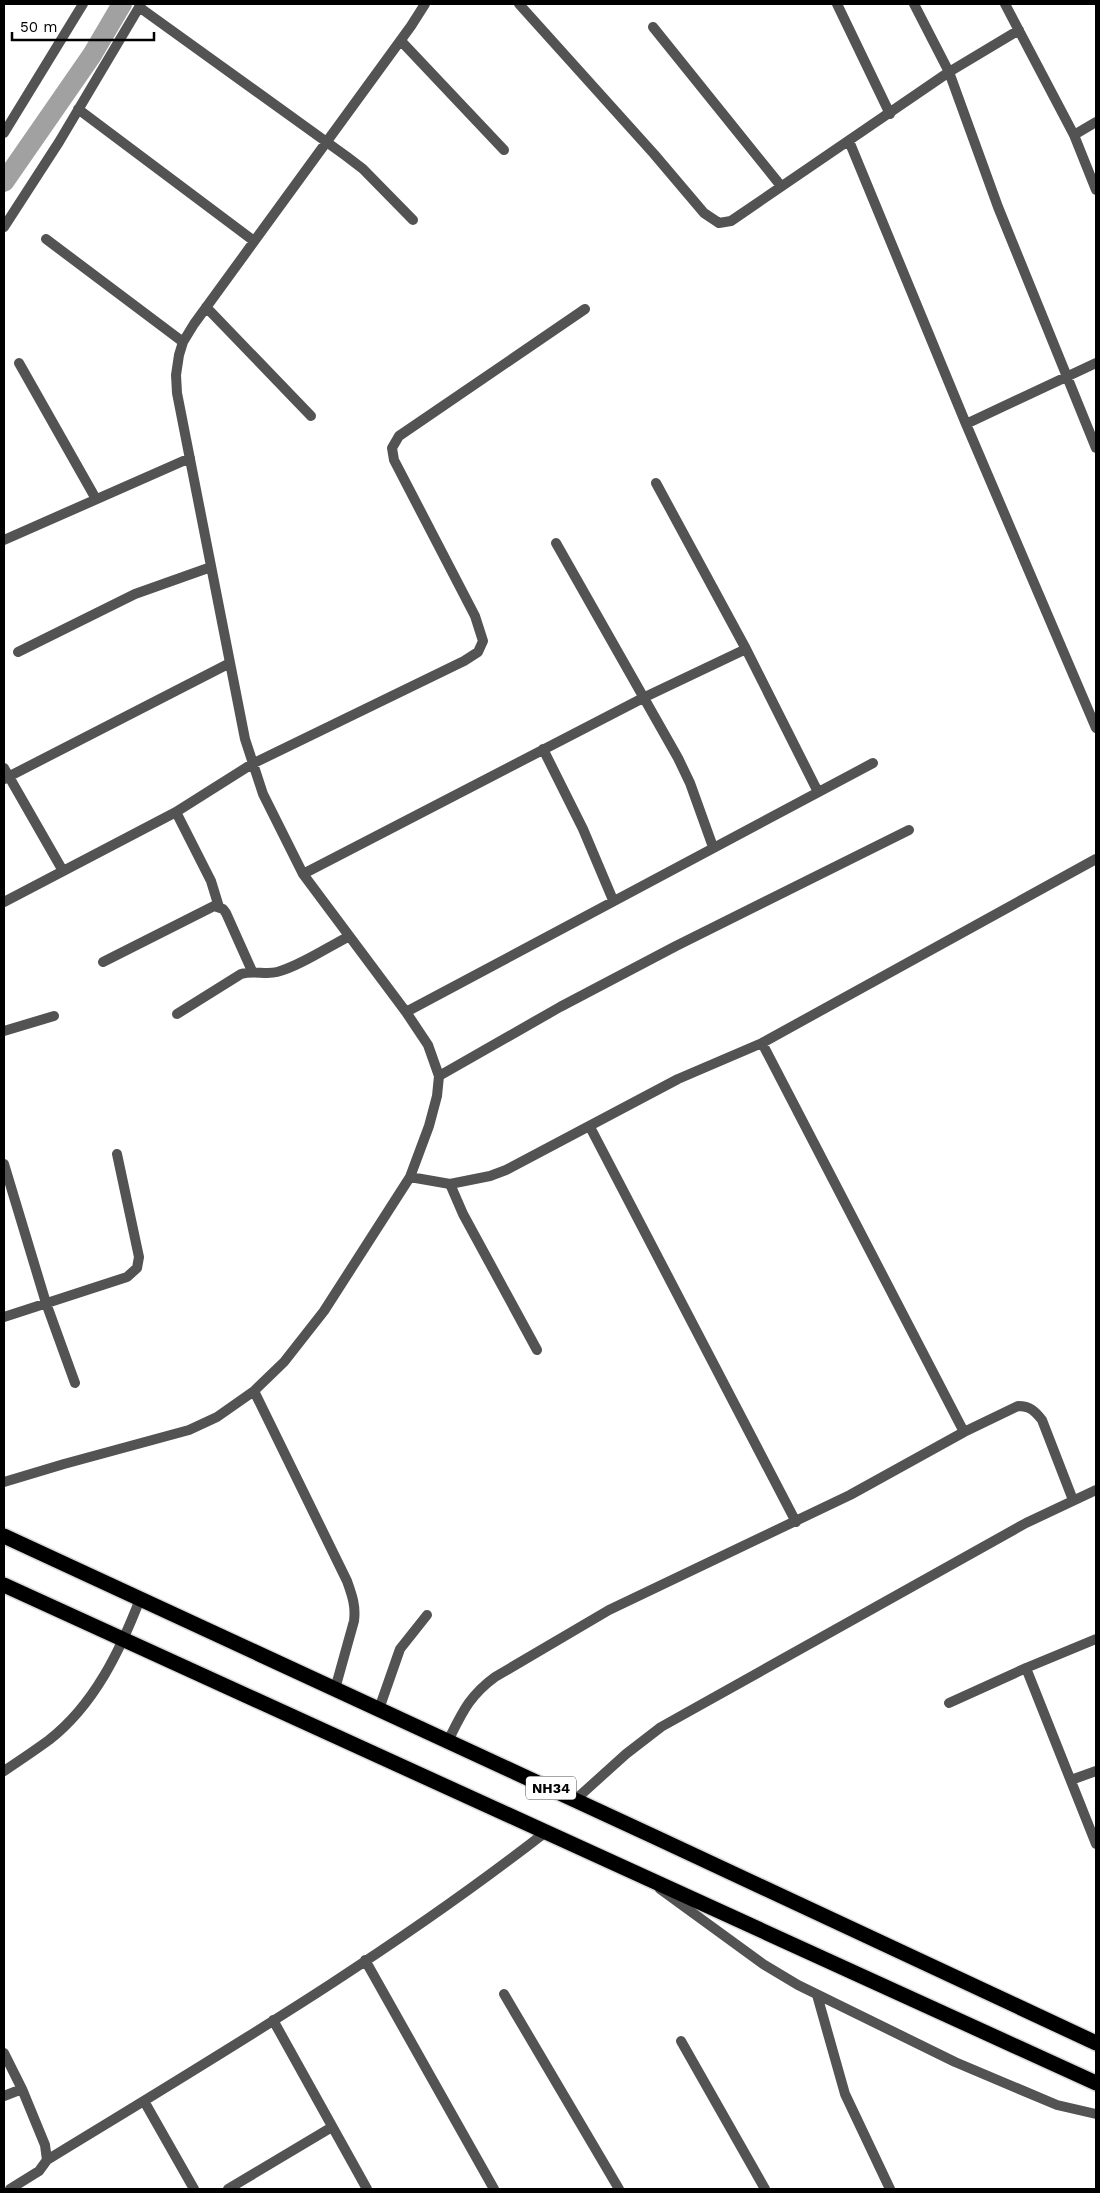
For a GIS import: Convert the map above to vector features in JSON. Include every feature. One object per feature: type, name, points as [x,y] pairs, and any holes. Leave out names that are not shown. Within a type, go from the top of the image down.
[{"type":"highway","name":"NH34","points":[[4,1536],[1096,2044]]},
{"type":"highway","name":"NH34","points":[[4,1584],[1096,2083]]},
{"type":"street","points":[[4,132],[83,4]]},
{"type":"street","points":[[4,1482],[189,1430],[217,1417],[254,1391],[284,1362],[324,1311],[410,1177],[429,1126],[437,1096],[439,1076],[428,1045],[406,1012],[348,937],[303,874],[266,802],[252,764],[245,739],[177,393],[176,375],[183,342],[206,307],[401,41],[425,4]]},
{"type":"street","points":[[519,4],[654,154],[704,213],[719,223],[731,220],[890,114],[949,72],[1019,30]]},
{"type":"street","points":[[837,4],[890,114]]},
{"type":"street","points":[[914,4],[949,72],[998,207],[1096,448]]},
{"type":"street","points":[[1005,4],[1074,135],[1096,190]]},
{"type":"street","points":[[4,227],[140,5],[363,169],[413,220]]},
{"type":"street","points":[[653,27],[781,186]]},
{"type":"street","points":[[401,41],[504,150]]},
{"type":"street","points":[[78,109],[254,241]]},
{"type":"street","points":[[1074,135],[1096,122]]},
{"type":"street","points":[[849,141],[966,424],[1096,728]]},
{"type":"street","points":[[46,240],[183,342]]},
{"type":"street","points":[[206,307],[311,416]]},
{"type":"street","points":[[4,902],[176,812],[252,764],[464,662],[478,652],[483,641],[475,616],[394,460],[392,448],[399,436],[585,309]]},
{"type":"street","points":[[19,363],[96,499]]},
{"type":"street","points":[[966,424],[1096,363]]},
{"type":"street","points":[[4,540],[190,458]]},
{"type":"street","points":[[656,482],[746,649],[818,792]]},
{"type":"street","points":[[556,543],[645,697],[690,784],[713,847]]},
{"type":"street","points":[[18,652],[135,594],[211,567]]},
{"type":"street","points":[[303,874],[645,697],[746,649]]},
{"type":"street","points":[[63,871],[5,775],[230,663]]},
{"type":"street","points":[[543,749],[583,829],[612,900]]},
{"type":"street","points":[[406,1012],[612,900],[873,763]]},
{"type":"street","points":[[176,812],[211,881],[219,907]]},
{"type":"street","points":[[439,1076],[560,1007],[676,946],[908,830]]},
{"type":"street","points":[[410,1177],[450,1184],[490,1176],[506,1170],[678,1079],[762,1043],[1096,859]]},
{"type":"street","points":[[104,962],[207,907],[214,906],[219,907],[226,913],[252,971]]},
{"type":"street","points":[[177,1014],[241,974],[252,971],[270,973],[282,970],[348,937]]},
{"type":"street","points":[[4,1031],[54,1016]]},
{"type":"street","points":[[762,1043],[964,1432]]},
{"type":"street","points":[[590,1127],[796,1522]]},
{"type":"street","points":[[4,1317],[127,1277],[137,1268],[139,1257],[117,1154]]},
{"type":"street","points":[[4,1164],[46,1303],[75,1382]]},
{"type":"street","points":[[450,1184],[463,1214],[537,1350]]},
{"type":"street","points":[[254,1391],[319,1520],[348,1581],[354,1599],[356,1610],[354,1621],[335,1689]]},
{"type":"street","points":[[448,1741],[469,1700],[478,1690],[495,1677],[609,1610],[796,1522],[850,1495],[964,1432],[1018,1406],[1027,1406],[1035,1410],[1042,1420],[1073,1500]]},
{"type":"street","points":[[575,1800],[626,1754],[661,1727],[963,1557],[1096,1490]]},
{"type":"street","points":[[4,1771],[49,1740],[68,1723],[92,1695],[124,1639],[140,1599]]},
{"type":"street","points":[[379,1709],[400,1649],[427,1615]]},
{"type":"street","points":[[949,1703],[1096,1639]]},
{"type":"street","points":[[1026,1668],[1096,1844]]},
{"type":"street","points":[[1071,1780],[1096,1771]]},
{"type":"street","points":[[10,2189],[39,2171],[47,2160],[273,2020],[365,1960],[509,1861],[547,1831]]},
{"type":"street","points":[[636,1872],[763,1964],[817,1995],[963,2066],[1057,2105],[1096,2114]]},
{"type":"street","points":[[365,1960],[494,2189]]},
{"type":"street","points":[[504,1994],[619,2189]]},
{"type":"street","points":[[817,1995],[845,2094],[890,2189]]},
{"type":"street","points":[[273,2020],[367,2189]]},
{"type":"street","points":[[681,2041],[765,2189]]},
{"type":"street","points":[[4,2054],[22,2088],[45,2145],[47,2160]]},
{"type":"street","points":[[4,2096],[22,2088]]},
{"type":"street","points":[[144,2101],[194,2189]]},
{"type":"street","points":[[228,2189],[332,2127]]},
{"type":"waterway","points":[[4,182],[92,55],[122,4]]}]
